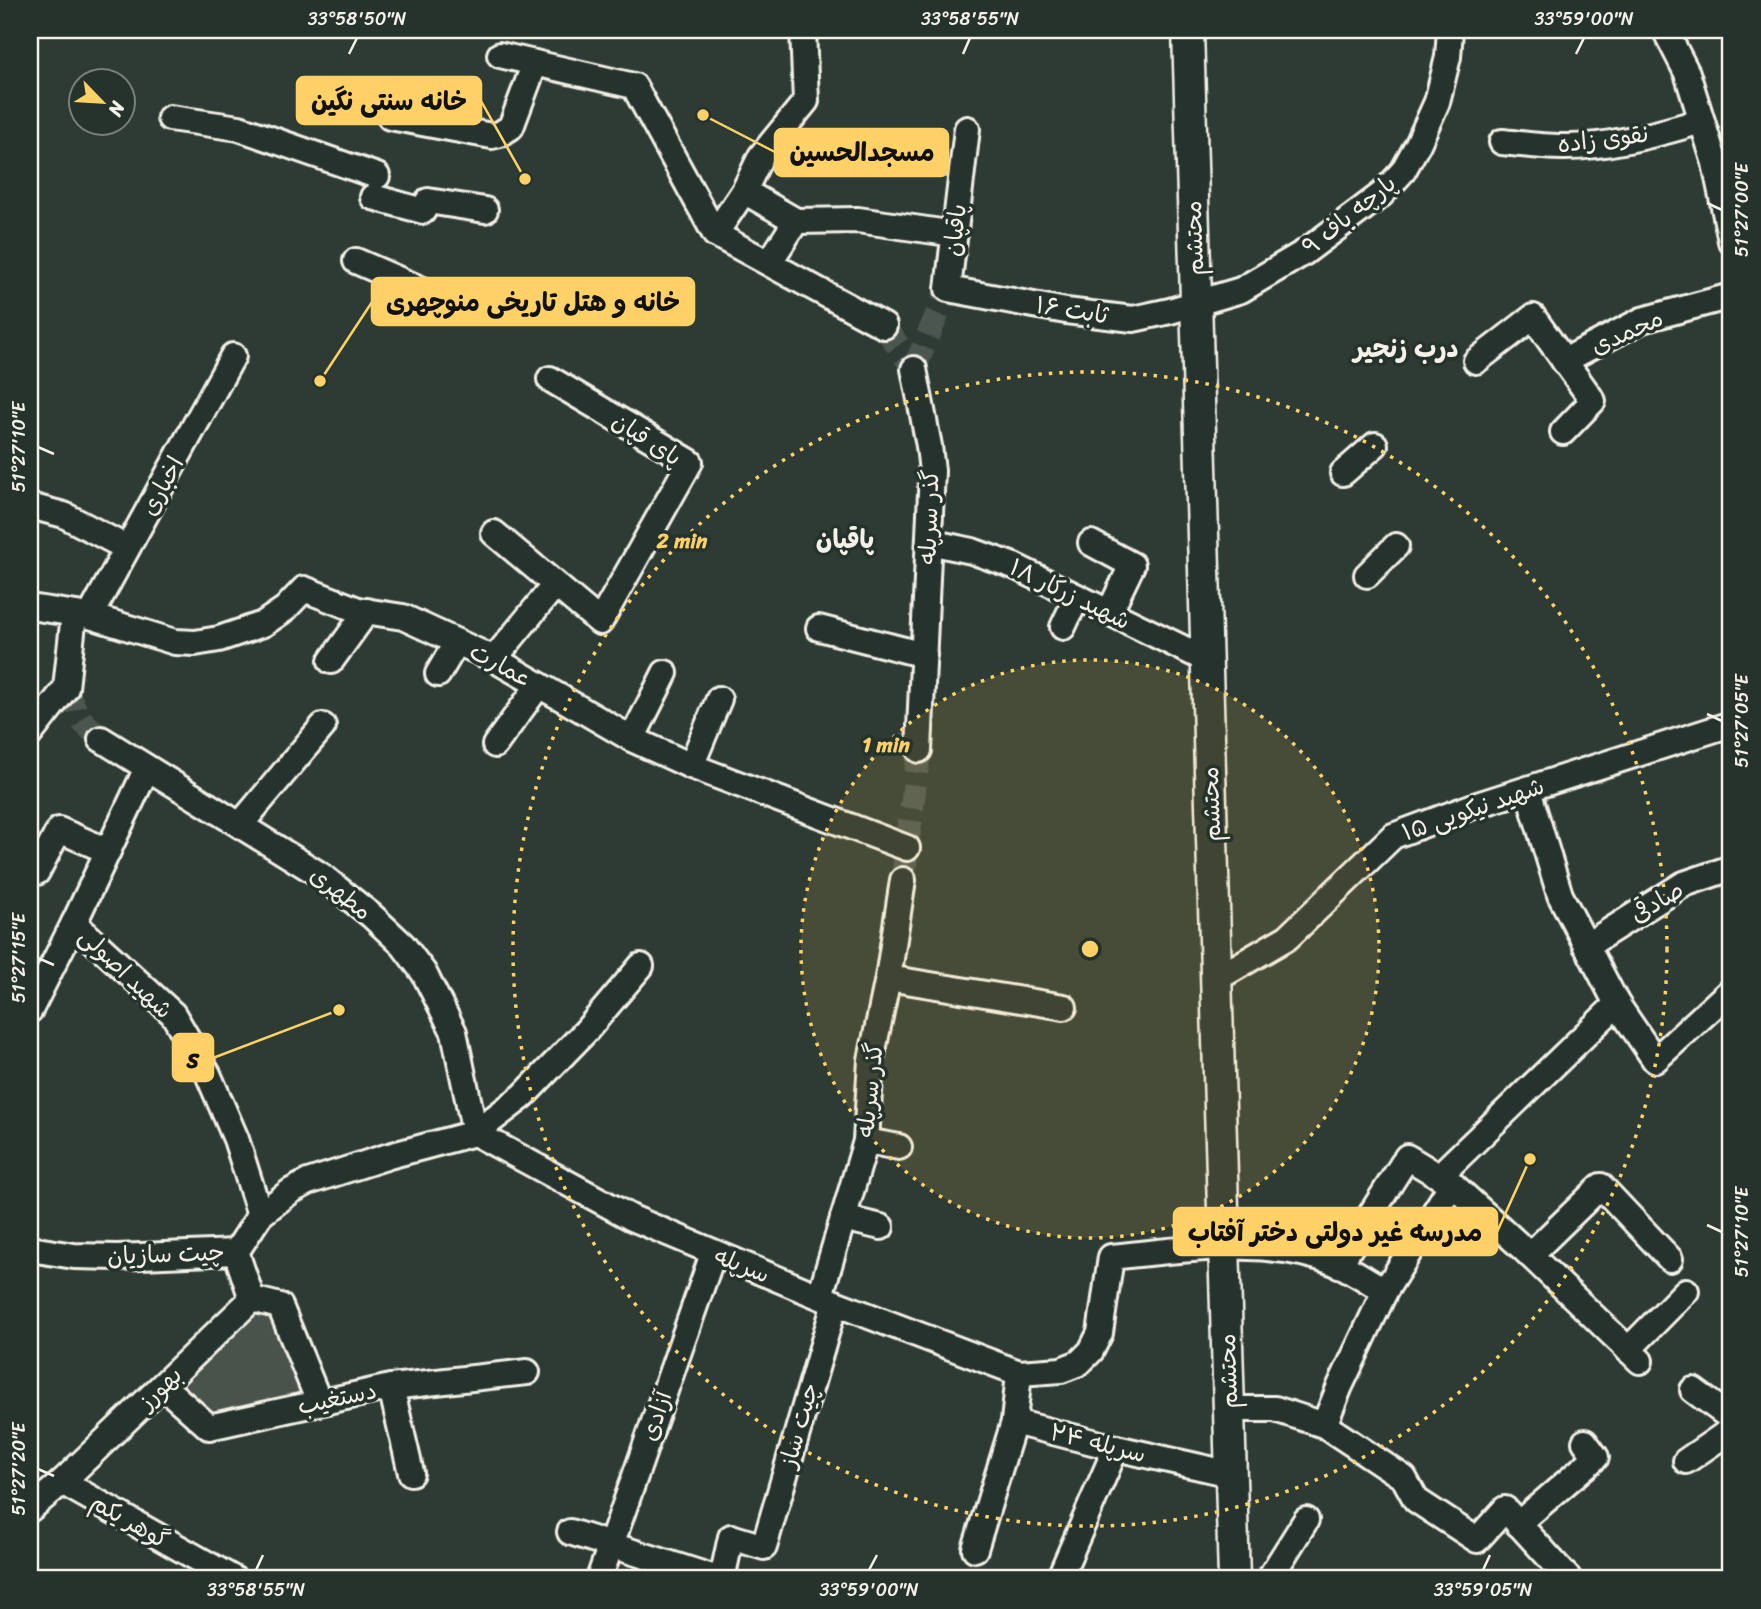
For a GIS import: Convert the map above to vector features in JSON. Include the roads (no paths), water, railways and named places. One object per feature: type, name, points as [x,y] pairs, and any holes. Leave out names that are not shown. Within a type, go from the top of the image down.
[{"type":"main road","name":"محتشم","points":[[1188,30],[1234,1579]]},
{"type":"street","points":[[715,234],[744,191],[761,156],[806,101],[803,30]]},
{"type":"street","name":"پارچه باف ۹","points":[[1196,303],[1241,290],[1274,272],[1382,194],[1403,171],[1437,102],[1448,57],[1450,30]]},
{"type":"street","points":[[1665,30],[1686,73],[1725,183],[1731,241]]},
{"type":"street","points":[[500,55],[634,86],[715,234],[884,326]]},
{"type":"street","points":[[390,117],[492,136],[500,134],[511,127],[535,64]]},
{"type":"street","points":[[170,118],[239,128],[375,186],[423,211],[428,201],[485,209]]},
{"type":"street","name":"نقوی زاده","points":[[1502,142],[1564,148],[1669,131],[1701,121]]},
{"type":"street","name":"پاقپان","points":[[948,289],[967,129]]},
{"type":"street","points":[[744,191],[796,221],[858,220],[955,234]]},
{"type":"street","points":[[769,263],[796,221]]},
{"type":"street","points":[[356,261],[425,291]]},
{"type":"street","name":"ثابت ۱۶","points":[[948,289],[1066,311],[1133,319],[1196,303]]},
{"type":"street","name":"محمدی","points":[[1564,360],[1642,320],[1731,296]]},
{"type":"street","points":[[1476,361],[1533,317],[1593,401],[1563,432]]},
{"type":"street","name":"اخباری","points":[[82,615],[127,548],[233,356]]},
{"type":"street","name":"گذر سرپله","points":[[914,369],[932,471],[919,750]]},
{"type":"street","name":"پای قپان","points":[[494,533],[600,622],[690,462],[550,379]]},
{"type":"street","points":[[1343,473],[1375,444]]},
{"type":"street","points":[[30,506],[64,515],[127,548]]},
{"type":"street","name":"شهید زرکار ۱۸","points":[[929,542],[995,558],[1207,660]]},
{"type":"street","points":[[1091,543],[1132,565],[1109,613]]},
{"type":"street","points":[[1367,575],[1396,546]]},
{"type":"street","points":[[494,659],[555,585]]},
{"type":"street","name":"عمارت","points":[[82,615],[175,642],[195,643],[219,639],[263,624],[285,609],[304,589],[367,611],[403,617],[494,659],[632,739],[691,766],[907,848]]},
{"type":"street","points":[[1063,627],[1077,597]]},
{"type":"street","points":[[30,607],[82,615],[66,688],[30,734]]},
{"type":"street","points":[[331,661],[367,611]]},
{"type":"street","points":[[819,628],[923,655]]},
{"type":"street","points":[[438,674],[457,642]]},
{"type":"street","points":[[632,739],[665,673]]},
{"type":"street","points":[[495,745],[539,685]]},
{"type":"street","points":[[691,766],[719,699]]},
{"type":"street","name":"شهید نیکویی ۱۵","points":[[1216,979],[1289,937],[1393,836],[1471,807],[1731,724]]},
{"type":"street","points":[[241,824],[323,726]]},
{"type":"street","name":"مطهری","points":[[102,739],[241,824],[344,892],[403,945],[424,973],[454,1032],[475,1133]]},
{"type":"street","points":[[32,1003],[74,923],[147,768]]},
{"type":"street","points":[[1528,790],[1560,895],[1617,1004],[1655,1060],[1731,990]]},
{"type":"street","points":[[37,872],[59,830],[108,851]]},
{"type":"street","name":"صادقی","points":[[1586,946],[1684,884],[1731,868]]},
{"type":"street","name":"گذر سرپله","points":[[827,1299],[843,1218],[866,1141],[871,1060],[888,978],[903,880]]},
{"type":"street","name":"شهید اصولی","points":[[74,923],[173,1014],[208,1074],[222,1106],[236,1139],[260,1215]]},
{"type":"street","points":[[475,1133],[523,1096],[586,1031],[641,966]]},
{"type":"street","points":[[888,978],[1064,1007]]},
{"type":"street","points":[[1324,1425],[1385,1291],[1445,1180],[1617,1004]]},
{"type":"street","name":"چیت سازیان","points":[[30,1248],[74,1256],[117,1257],[236,1252],[260,1215],[291,1191],[308,1182],[389,1156],[475,1133]]},
{"type":"street","name":"سرپله","points":[[475,1133],[632,1218],[713,1254],[1020,1373]]},
{"type":"street","points":[[866,1141],[900,1147]]},
{"type":"street","points":[[1339,1265],[1406,1157],[1445,1180],[1530,1255],[1634,1356],[1686,1291]]},
{"type":"street","points":[[1530,1255],[1601,1186],[1670,1259]]},
{"type":"street","points":[[843,1218],[881,1227]]},
{"type":"street","points":[[975,1549],[1014,1422],[1020,1373],[1061,1370],[1079,1363],[1091,1351],[1100,1333],[1111,1257],[1224,1246],[1277,1250],[1339,1265],[1385,1291]]},
{"type":"street","points":[[236,1252],[252,1299],[280,1306],[319,1402]]},
{"type":"street","name":"آزادی","points":[[598,1579],[713,1254]]},
{"type":"street","name":"بهورز","points":[[30,1509],[62,1482],[252,1299]]},
{"type":"street","name":"چیت ساز","points":[[720,1579],[731,1537],[764,1547],[827,1299]]},
{"type":"street","name":"دستغیب","points":[[163,1386],[209,1427],[391,1387],[527,1372]]},
{"type":"street","points":[[391,1387],[411,1473]]},
{"type":"street","points":[[1693,1390],[1731,1418]]},
{"type":"street","points":[[1229,1409],[1275,1409],[1324,1425],[1404,1478],[1416,1500],[1477,1540],[1505,1509],[1569,1579]]},
{"type":"street","name":"سرپله ۲۴","points":[[1014,1422],[1231,1474]]},
{"type":"street","points":[[1686,1461],[1731,1430]]},
{"type":"street","points":[[1518,1524],[1596,1457],[1585,1442]]},
{"type":"street","points":[[1059,1579],[1116,1448]]},
{"type":"street","name":"گوهر یکم","points":[[62,1482],[234,1579]]},
{"type":"street","points":[[1269,1579],[1306,1521]]},
{"type":"street","points":[[570,1532],[720,1579]]},
{"type":"tunnel","points":[[914,369],[948,289]]},
{"type":"tunnel","points":[[884,326],[914,369]]},
{"type":"tunnel","points":[[66,688],[78,717],[101,739]]},
{"type":"tunnel","points":[[903,880],[919,750]]},
{"type":"place","name":"مسجدالحسین","points":[[703,115]]},
{"type":"place","name":"خانه سنتی نگین","points":[[525,179]]},
{"type":"place","name":"خانه و هتل تاریخی منوچهری","points":[[320,381]]},
{"type":"place","name":"s","points":[[339,1010]]},
{"type":"place","name":"مدرسه غیر دولتی دختر آفتاب","points":[[1530,1159]]},
{"type":"district","name":"درب زنجیر","points":[[1406,348]]},
{"type":"district","name":"پاقپان","points":[[845,539]]}]
